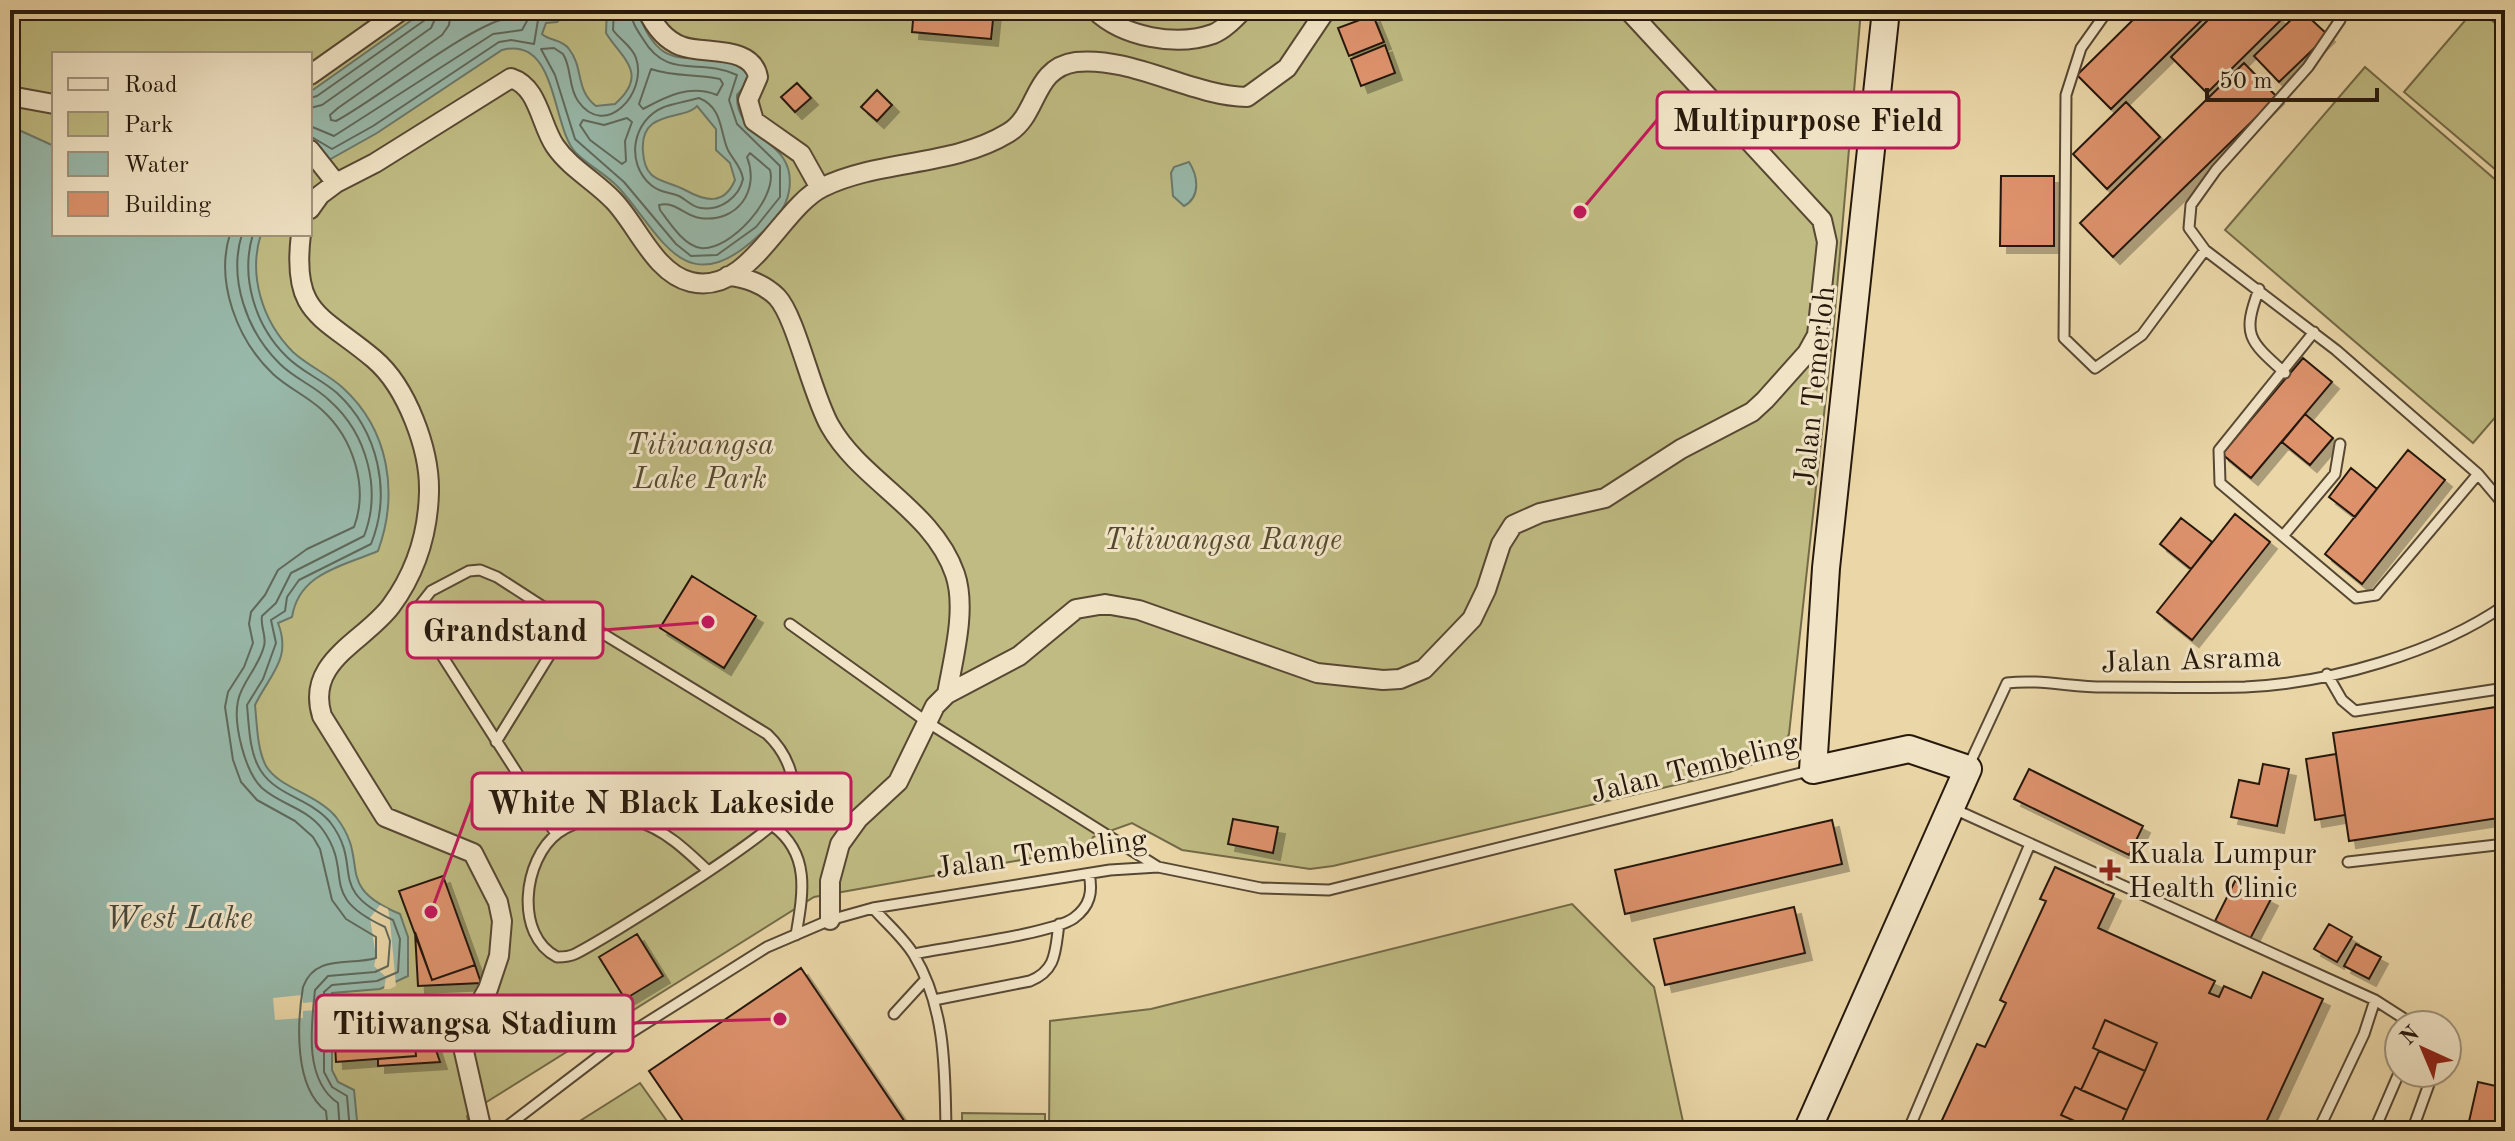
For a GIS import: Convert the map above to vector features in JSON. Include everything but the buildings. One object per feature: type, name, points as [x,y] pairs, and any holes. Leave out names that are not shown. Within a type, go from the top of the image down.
[{"type":"street","points":[[312,74],[402,10]]},
{"type":"street","points":[[647,10],[659,31],[680,46],[728,53],[753,65],[758,77],[748,100],[754,121],[801,154],[820,188]]},
{"type":"street","points":[[1095,10],[1124,31],[1189,39],[1216,33],[1243,10]]},
{"type":"street","points":[[312,206],[320,195],[336,183],[375,163],[511,78],[528,89],[553,144],[563,157],[613,200],[662,262],[686,281],[700,284],[728,276],[769,243],[820,188],[994,140],[1019,126],[1047,75],[1066,64],[1107,64],[1247,97],[1287,68],[1326,10]]},
{"type":"street","points":[[830,920],[830,881],[840,844],[858,819],[898,782],[927,722],[947,694],[1019,656],[1076,609],[1105,604],[1139,610],[1298,669],[1383,680],[1413,675],[1447,648],[1472,619],[1486,590],[1501,544],[1513,525],[1540,513],[1605,498],[1681,449],[1752,412],[1765,400],[1814,344],[1827,242],[1826,228],[1816,212],[1628,10]]},
{"type":"street","name":"Jalan Temerloh","points":[[1813,770],[1826,568],[1886,10]]},
{"type":"street","points":[[10,96],[52,104]]},
{"type":"street","points":[[312,153],[336,183]]},
{"type":"street","points":[[301,236],[300,278],[307,301],[317,317],[377,361],[393,382],[414,424],[427,467],[427,512],[420,552],[413,570],[383,616],[330,663],[320,681],[318,699],[322,716],[385,817],[473,853],[498,902],[502,921],[499,956],[488,989],[469,1023],[463,1047],[481,1125],[463,1131]]},
{"type":"street","points":[[728,276],[753,281],[783,304],[831,429],[911,509],[947,557],[958,592],[947,694]]},
{"type":"street","name":"Jalan Tembeling","points":[[1813,770],[1909,749],[1968,769]]},
{"type":"street","points":[[1807,1131],[1968,769]]},
{"type":"lane","points":[[2108,10],[2081,48],[2066,95],[2064,338],[2095,368],[2142,335],[2205,250]]},
{"type":"lane","points":[[2341,10],[2340,20],[2308,67],[2216,170],[2191,205],[2189,228],[2205,250],[2314,332],[2478,474],[2505,506]]},
{"type":"lane","points":[[2259,289],[2247,321],[2250,336],[2285,373]]},
{"type":"lane","points":[[2314,332],[2285,373],[2219,450],[2220,483],[2356,598],[2367,598],[2376,595],[2478,474]]},
{"type":"lane","points":[[2283,536],[2335,474],[2340,444]]},
{"type":"lane","points":[[556,834],[421,625],[418,611],[424,598],[444,584],[480,570],[489,572],[570,622],[587,624],[777,743],[789,767],[792,797],[786,811],[773,826],[707,870],[575,954],[557,957],[540,945],[527,906],[531,881],[543,852],[556,834],[582,820],[635,821],[665,834],[707,870]]},
{"type":"lane","name":"Jalan Asrama","points":[[1968,769],[2007,683],[2030,680],[2072,687],[2245,687],[2327,674],[2426,647],[2475,625],[2505,605]]},
{"type":"lane","points":[[496,742],[570,622]]},
{"type":"lane","points":[[790,624],[927,722],[1158,867]]},
{"type":"lane","points":[[2327,674],[2342,700],[2355,711],[2505,688]]},
{"type":"lane","name":"Jalan Tembeling","points":[[501,1131],[624,1037],[767,947],[830,920],[873,908],[1089,874],[1158,867],[1261,888],[1329,890],[1813,770]]},
{"type":"lane","points":[[1951,807],[2389,1009]]},
{"type":"lane","points":[[773,826],[793,845],[803,873],[796,935]]},
{"type":"lane","points":[[1908,1131],[2030,844]]},
{"type":"lane","points":[[2348,862],[2505,844]]},
{"type":"lane","points":[[914,954],[1059,924],[1074,918],[1089,903],[1092,888],[1089,874]]},
{"type":"lane","points":[[873,908],[914,954],[934,1000],[944,1062],[946,1131]]},
{"type":"lane","points":[[934,1000],[1030,981],[1045,975],[1054,964],[1059,924]]},
{"type":"lane","points":[[894,1014],[926,979]]},
{"type":"lane","points":[[2318,1131],[2364,1034],[2375,1000]]},
{"type":"lane","points":[[2374,1131],[2392,1089]]},
{"type":"lane","points":[[2412,1131],[2427,1089]]},
{"type":"green space","name":"Titiwangsa Lake Park","points":[[10,10],[1861,10],[1834,323],[1789,734],[1779,750],[1757,763],[1730,772],[1333,866],[1310,869],[1182,850],[1132,823],[1093,837],[1088,848],[814,897],[477,1108],[467,1116],[471,1131],[10,1131]]},
{"type":"green space","points":[[2474,10],[2480,10],[2505,32],[2505,159],[2496,170],[2404,92]]},
{"type":"green space","points":[[2365,67],[2505,188],[2505,406],[2473,443],[2225,230]]},
{"type":"green space","points":[[1572,904],[1654,987],[1685,1131],[1049,1131],[1050,1021],[1151,1009]]},
{"type":"green space","points":[[640,1083],[674,1131],[564,1131]]},
{"type":"green space","points":[[962,1113],[1045,1114],[1045,1131],[962,1131]]},
{"type":"water","points":[[426,10],[570,10],[557,22],[546,23],[542,34],[569,49],[585,93],[596,106],[615,104],[625,93],[631,75],[625,58],[606,33],[607,10],[637,10],[648,35],[660,49],[673,56],[732,63],[749,74],[749,81],[737,95],[739,110],[755,132],[784,160],[789,174],[789,191],[780,213],[750,243],[727,259],[707,265],[690,262],[660,240],[614,183],[576,153],[568,140],[543,69],[534,56],[520,49],[502,50],[377,133],[327,161],[312,142],[312,91]],"holes":[[[697,106],[716,129],[716,150],[730,163],[735,180],[725,194],[713,199],[700,197],[657,179],[648,170],[643,152],[644,138],[655,122]]]},
{"type":"water","name":"West Lake","points":[[10,126],[52,145],[52,236],[260,236],[257,250],[257,281],[260,297],[273,326],[293,352],[343,388],[371,423],[386,464],[388,485],[388,507],[378,551],[336,567],[303,590],[292,617],[278,623],[282,636],[281,657],[255,705],[259,744],[266,766],[280,780],[319,802],[336,817],[351,847],[359,883],[379,903],[400,914],[408,937],[408,976],[380,989],[332,993],[332,1070],[338,1082],[354,1090],[358,1131],[10,1131]]},
{"type":"water","points":[[1189,162],[1196,186],[1193,197],[1184,206],[1173,196],[1171,173],[1174,167]]},
{"type":"pier","points":[[380,905],[388,909],[390,921],[396,986],[390,989],[384,989],[386,977],[374,966],[376,957],[370,918]]},
{"type":"pier","points":[[302,995],[303,1003],[334,1000],[335,1009],[303,1011],[303,1018],[275,1020],[273,998]]},
{"type":"place","name":"Multipurpose Field","points":[[1580,212]]},
{"type":"place","name":"Grandstand","points":[[708,622]]},
{"type":"place","name":"Kuala Lumpur Health Clinic","points":[[2110,870]]},
{"type":"place","name":"White N Black Lakeside","points":[[431,912]]},
{"type":"place","name":"Titiwangsa Stadium","points":[[780,1019]]},
{"type":"park label","name":"Titiwangsa Range","points":[[1223,539]]}]
